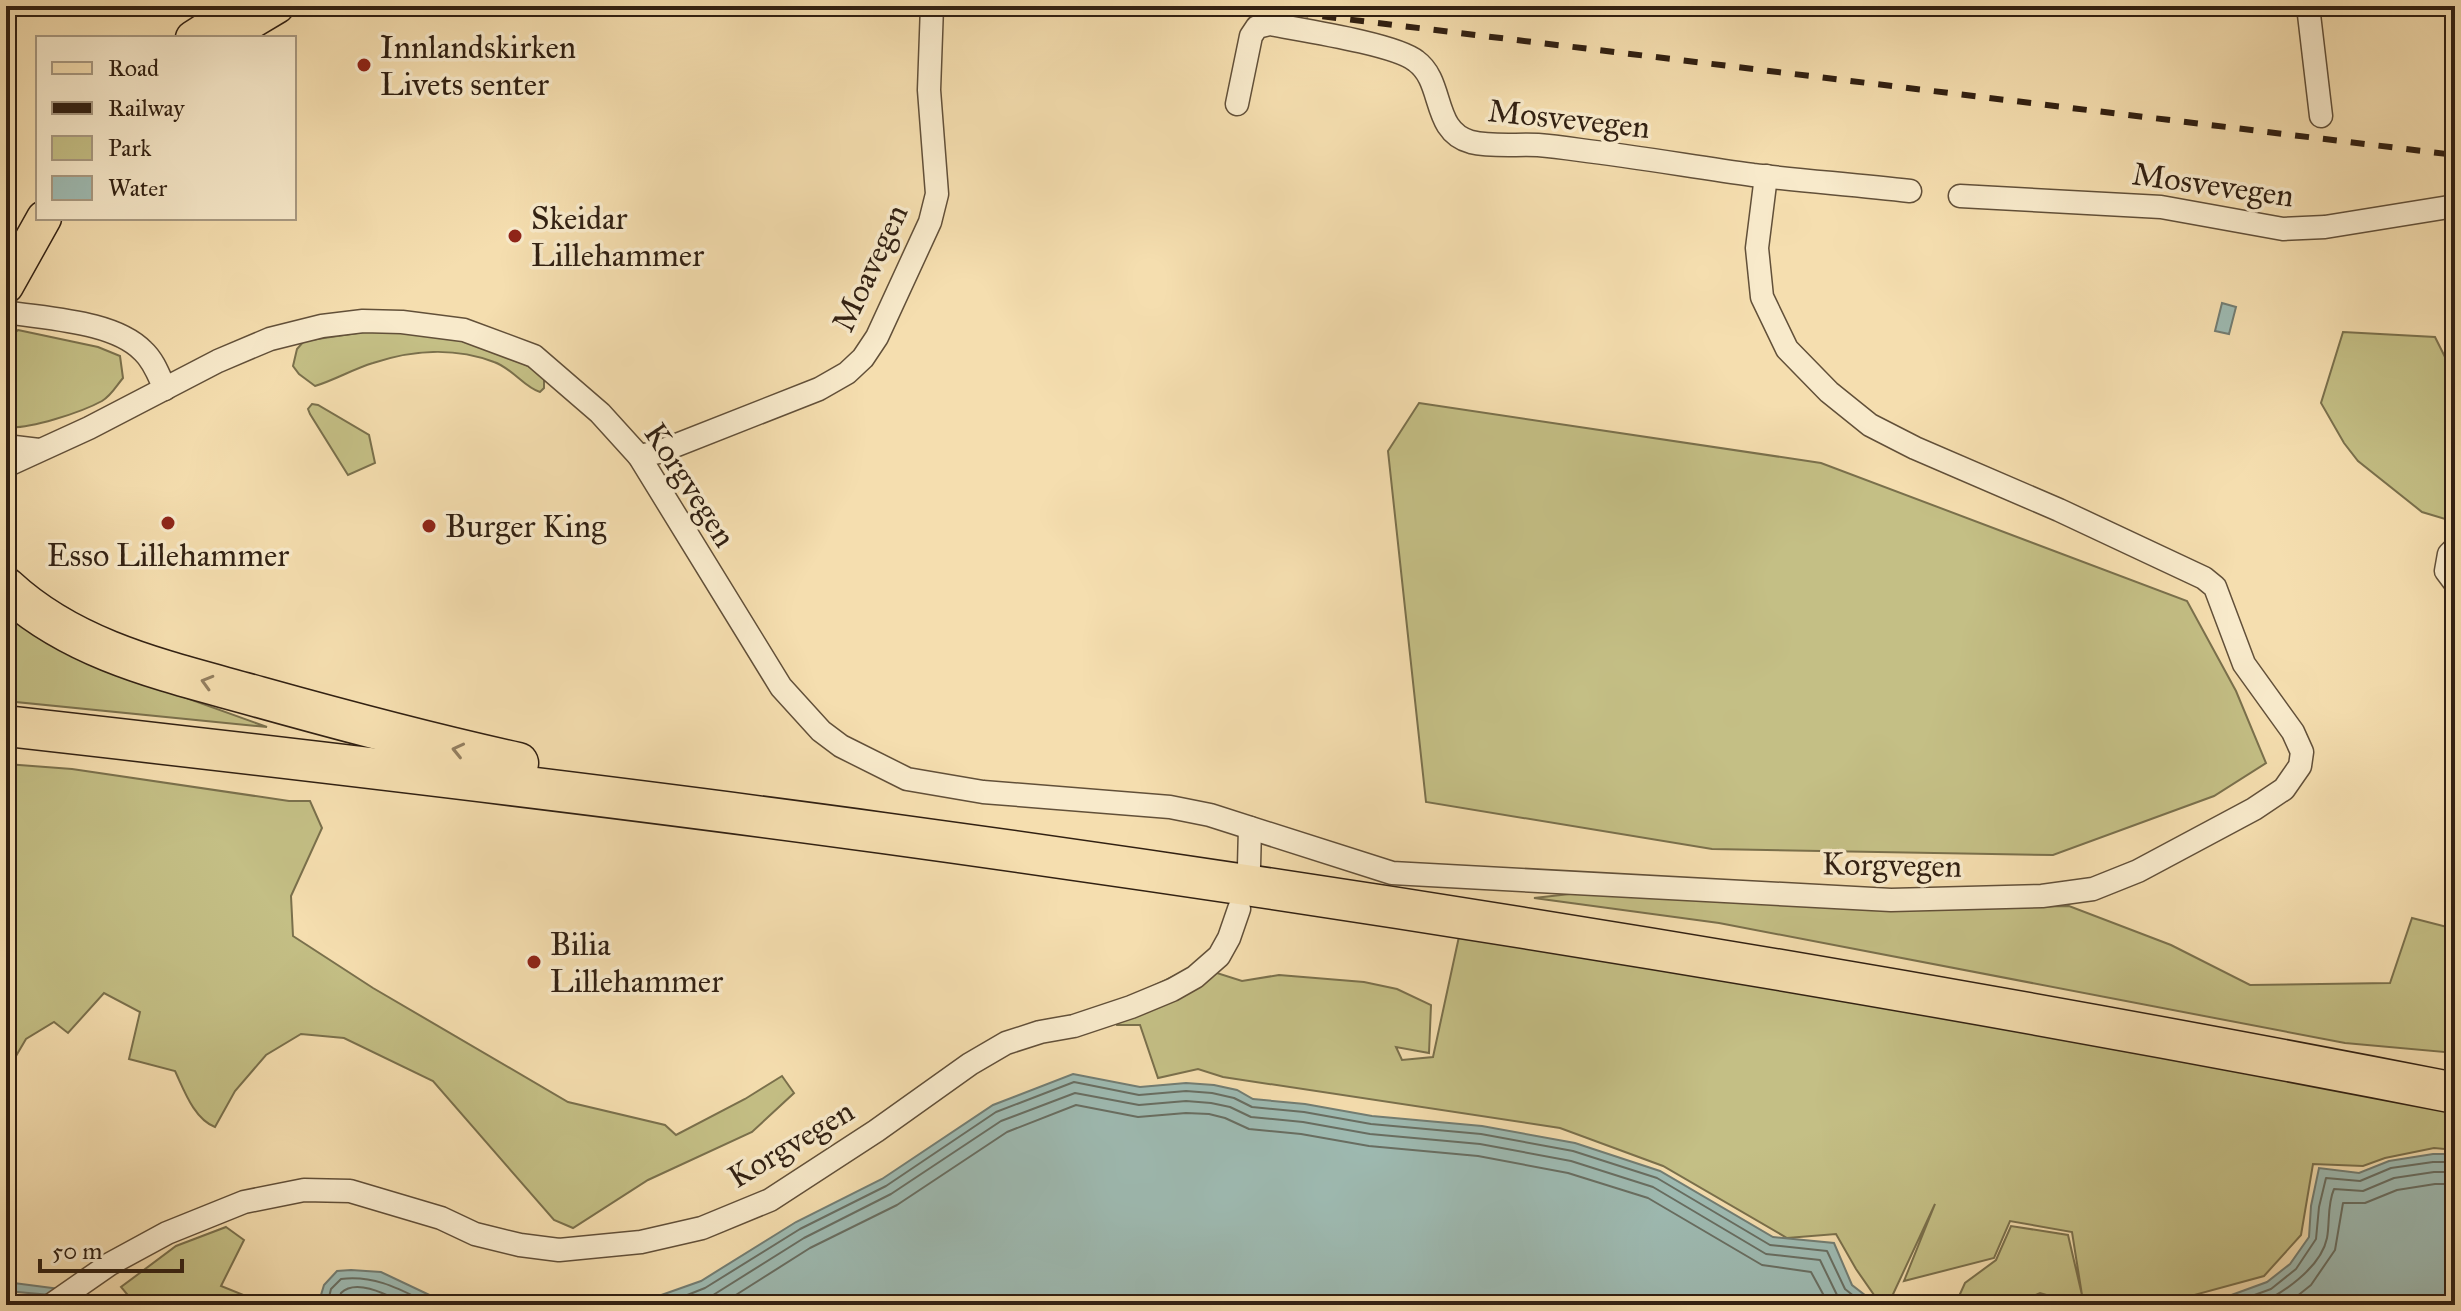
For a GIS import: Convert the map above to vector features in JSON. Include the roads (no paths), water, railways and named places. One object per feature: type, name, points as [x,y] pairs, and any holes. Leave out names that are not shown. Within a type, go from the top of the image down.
[{"type":"highway","points":[[6,588],[54,626],[87,643],[149,666],[301,709],[453,749],[536,767],[871,817],[919,828],[945,842]]},
{"type":"highway","points":[[6,726],[377,768],[945,842],[1691,955],[2188,1042],[2455,1093]]},
{"type":"main road","points":[[196,36],[244,6]]},
{"type":"main road","points":[[226,36],[277,6]]},
{"type":"main road","points":[[6,242],[36,196]]},
{"type":"main road","points":[[8,281],[43,220]]},
{"type":"street","name":"Moavegen","points":[[639,456],[659,452],[819,389],[847,373],[870,348],[923,237],[937,194],[929,90],[932,6]]},
{"type":"street","points":[[2308,6],[2321,116]]},
{"type":"street","name":"Mosvevegen","points":[[1237,104],[1251,36],[1257,27],[1270,24],[1386,49],[1412,58],[1424,67],[1444,122],[1471,142],[1580,150],[1766,176],[1910,191]]},
{"type":"street","name":"Korgvegen","points":[[6,466],[89,428],[218,361],[257,345],[322,326],[363,321],[464,330],[534,356],[600,413],[639,456],[781,687],[821,731],[841,746],[907,779],[983,792],[1170,807],[1210,815],[1392,873],[1891,900],[2042,896],[2093,889],[2138,871],[2254,809],[2284,789],[2300,766],[2302,752],[2293,732],[2244,664],[2215,587],[2189,569],[1915,448],[1870,425],[1829,392],[1787,349],[1762,297],[1757,248],[1766,176]]},
{"type":"street","name":"Mosvevegen","points":[[1960,196],[2161,207],[2255,226],[2295,230],[2455,206]]},
{"type":"street","points":[[6,312],[105,330],[132,340],[146,353],[165,389]]},
{"type":"street","points":[[6,446],[39,450]]},
{"type":"street","points":[[2455,548],[2449,554],[2446,571],[2455,583]]},
{"type":"street","points":[[1249,866],[1250,828]]},
{"type":"street","name":"Korgvegen","points":[[54,1303],[110,1264],[167,1233],[244,1202],[304,1190],[350,1191],[429,1214],[475,1234],[559,1250],[641,1242],[702,1228],[770,1200],[876,1131],[970,1064],[1006,1043],[1040,1032],[1074,1026],[1131,1007],[1195,977],[1219,956],[1239,909]]},
{"type":"water","points":[[2222,303],[2236,307],[2229,334],[2215,331]]},
{"type":"water","points":[[1073,1074],[1140,1087],[1186,1083],[1214,1085],[1237,1090],[1253,1099],[1305,1104],[1372,1116],[1482,1126],[1575,1143],[1660,1171],[1773,1237],[1834,1243],[1852,1285],[1875,1305],[633,1305],[701,1281],[796,1222],[882,1179],[993,1105]]},
{"type":"water","points":[[2455,1154],[2455,1305],[2204,1305],[2267,1282],[2290,1264],[2309,1237],[2311,1206],[2319,1168],[2359,1173],[2389,1161]]},
{"type":"water","points":[[337,1271],[381,1272],[440,1300],[466,1305],[318,1305],[324,1285]]},
{"type":"water","points":[[6,1282],[83,1292],[110,1305],[74,1305],[51,1295],[6,1291]]},
{"type":"railway","points":[[1239,6],[2455,155]]},
{"type":"place","name":"Innlandskirken Livets senter","points":[[364,65]]},
{"type":"place","name":"Skeidar Lillehammer","points":[[515,236]]},
{"type":"place","name":"Esso Lillehammer","points":[[168,523]]},
{"type":"place","name":"Burger King","points":[[429,526]]},
{"type":"place","name":"Bilia Lillehammer","points":[[534,962]]}]
